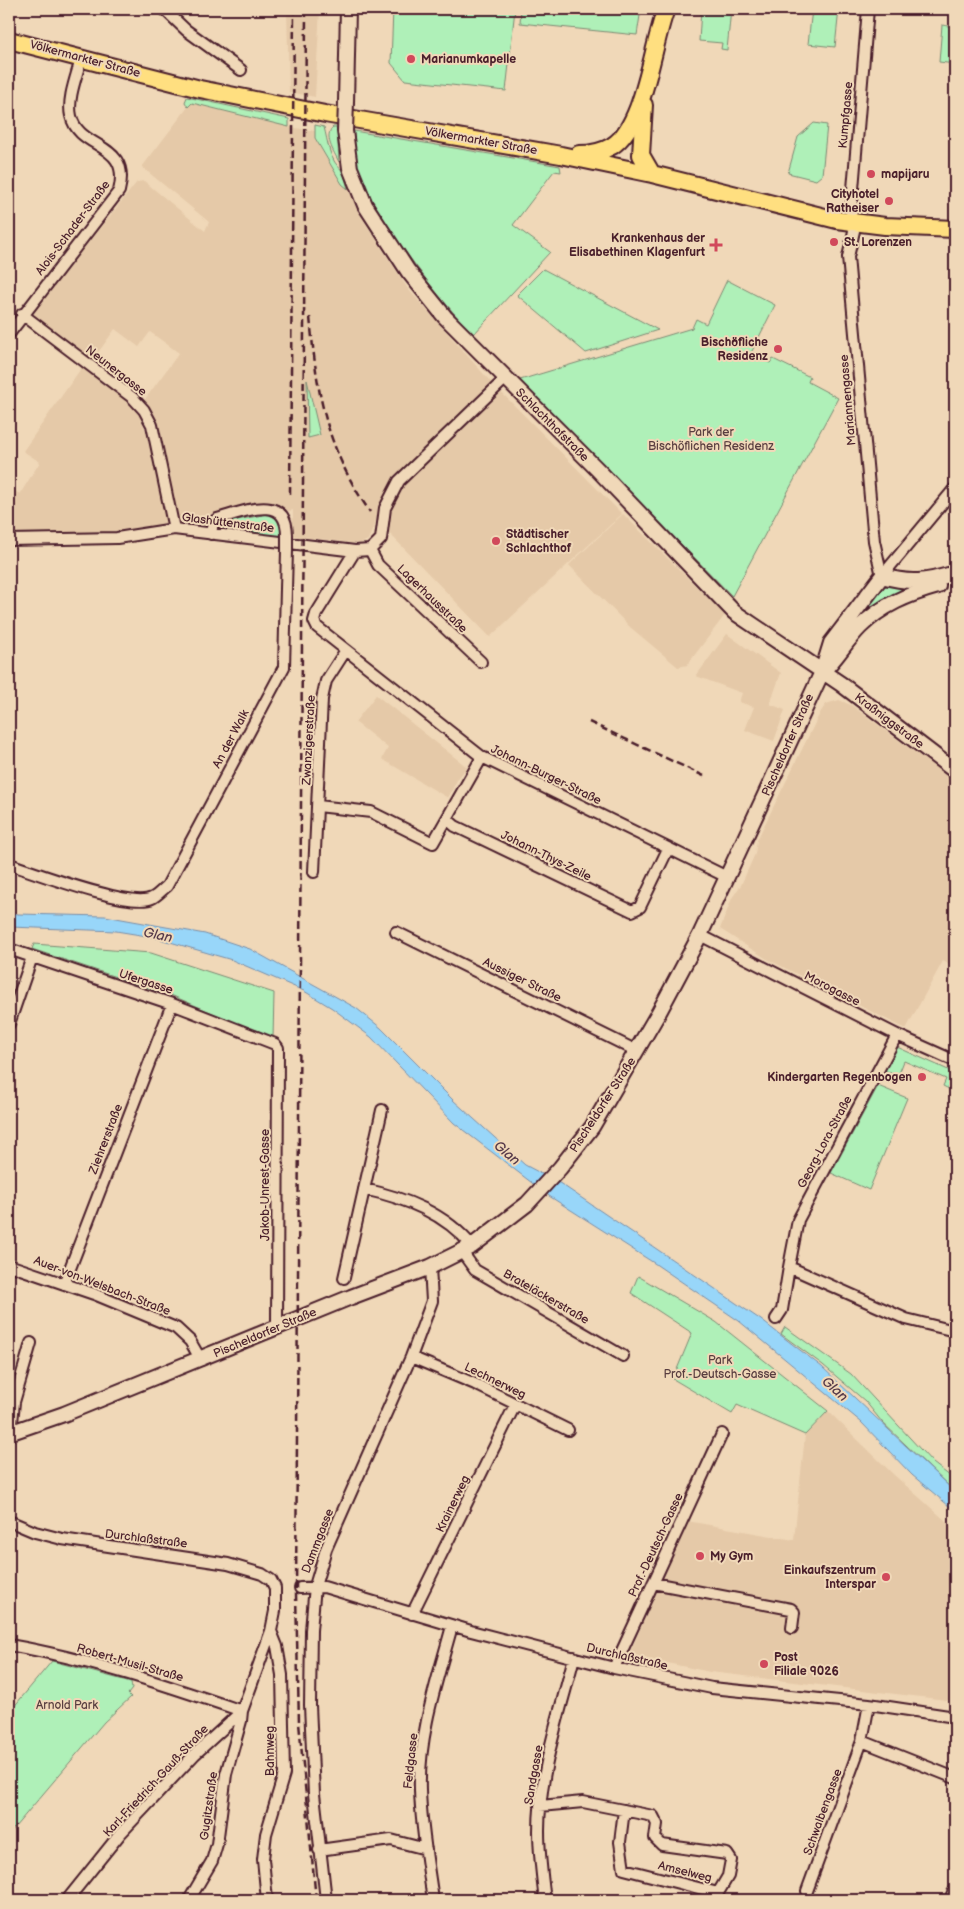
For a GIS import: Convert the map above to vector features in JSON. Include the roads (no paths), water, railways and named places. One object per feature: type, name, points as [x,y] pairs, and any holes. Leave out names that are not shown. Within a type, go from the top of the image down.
[{"type":"main road","name":"Schlachthofstraße","points":[[348,9],[346,131],[350,168],[365,205],[426,294],[506,379],[598,470],[734,612],[822,672]]},
{"type":"main road","points":[[652,174],[641,155],[645,90],[655,44],[666,9]]},
{"type":"main road","name":"Völkermarkter Straße","points":[[9,40],[219,93],[325,114],[561,155],[652,174],[853,223],[955,229]]},
{"type":"main road","points":[[561,155],[588,154],[612,146],[630,126],[645,90]]},
{"type":"main road","points":[[882,576],[902,582],[917,582],[955,574]]},
{"type":"main road","name":"Pischeldorfer Straße","points":[[10,1433],[201,1360],[350,1297],[430,1267],[467,1249],[511,1218],[532,1199],[560,1168],[592,1127],[637,1051],[700,935],[822,672],[830,643],[882,576]]},
{"type":"main road","name":"Pischeldorfer Straße","points":[[822,672],[838,656],[859,628],[888,606],[909,595],[955,581]]},
{"type":"main road","name":"Kraßniggstraße","points":[[822,672],[841,684],[955,771]]},
{"type":"main road","points":[[952,1900],[955,1894]]},
{"type":"street","points":[[164,9],[186,30],[242,70]]},
{"type":"street","name":"Kumpfgasse","points":[[853,223],[851,213],[857,123],[868,9]]},
{"type":"street","name":"Alois-Schader-Straße","points":[[9,334],[22,314],[119,191],[122,178],[120,164],[108,149],[82,133],[73,123],[71,104],[81,59]]},
{"type":"street","name":"Mariannengasse","points":[[853,223],[854,232],[848,257],[874,541],[882,576]]},
{"type":"street","name":"Neunergasse","points":[[22,314],[133,398],[144,410],[152,424],[174,529]]},
{"type":"street","points":[[346,650],[317,628],[314,621],[355,551],[370,550],[381,539],[385,508],[399,481],[506,379]]},
{"type":"street","name":"Pischeldorfer Straße","points":[[882,576],[955,488]]},
{"type":"street","name":"An der Walk","points":[[9,864],[98,893],[131,900],[151,899],[167,886],[284,667],[287,550],[285,518],[280,512],[271,508],[259,509],[217,519],[213,522],[211,534]]},
{"type":"street","name":"Glashüttenstraße","points":[[9,540],[117,538],[174,529],[355,551]]},
{"type":"street","name":"Lagerhausstraße","points":[[370,550],[378,565],[481,662]]},
{"type":"street","name":"Johann-Burger-Straße","points":[[346,650],[482,757],[727,877]]},
{"type":"street","name":"Zwanzigerstraße","points":[[314,872],[322,699],[326,681],[346,650]]},
{"type":"street","points":[[318,806],[371,812],[433,843],[482,757]]},
{"type":"street","name":"Johann-Thys-Zeile","points":[[447,819],[455,826],[632,912],[640,907],[668,849]]},
{"type":"street","name":"Aussiger Straße","points":[[396,932],[637,1051]]},
{"type":"street","name":"Morogasse","points":[[700,935],[897,1035],[955,1061]]},
{"type":"street","name":"Ufergasse","points":[[9,949],[172,1004],[275,1044]]},
{"type":"street","points":[[9,1024],[32,957]]},
{"type":"street","name":"Ziehrerstraße","points":[[64,1284],[172,1004]]},
{"type":"street","name":"Georg-Lora-Straße","points":[[776,1319],[782,1310],[798,1220],[897,1035]]},
{"type":"street","name":"Jakob-Unrest-Gasse","points":[[275,1044],[278,1048],[277,1328]]},
{"type":"street","points":[[344,1278],[382,1110]]},
{"type":"street","name":"Brateläckerstraße","points":[[364,1189],[392,1196],[437,1216],[463,1236],[474,1270],[623,1356]]},
{"type":"street","name":"Auer-von-Welsbach-Straße","points":[[9,1264],[176,1328],[190,1341],[201,1360]]},
{"type":"street","name":"Dammgasse","points":[[326,1900],[319,1850],[310,1705],[311,1630],[315,1586],[326,1549],[411,1357],[432,1301],[430,1267]]},
{"type":"street","points":[[789,1267],[906,1319],[955,1332]]},
{"type":"street","points":[[10,1433],[14,1402],[32,1344]]},
{"type":"street","name":"Lechnerweg","points":[[411,1357],[568,1430]]},
{"type":"street","name":"Krainerweg","points":[[412,1614],[515,1404]]},
{"type":"street","name":"Prof.-Deutsch-Gasse","points":[[614,1668],[722,1434]]},
{"type":"street","name":"Durchlaßstraße","points":[[9,1521],[35,1532],[62,1539],[228,1564],[262,1574],[271,1580],[275,1588]]},
{"type":"street","points":[[653,1583],[792,1609],[794,1612],[792,1628]]},
{"type":"street","name":"Durchlaßstraße","points":[[300,1588],[324,1587],[452,1626],[614,1668],[716,1689],[869,1704],[955,1717]]},
{"type":"street","name":"Karl-Friedrich-Gauß-Straße","points":[[67,1900],[134,1820],[195,1754],[242,1711],[271,1631],[275,1611],[275,1588]]},
{"type":"street","name":"Feldgasse","points":[[434,1900],[426,1849],[420,1789],[423,1751],[432,1702],[452,1626]]},
{"type":"street","name":"Bahnweg","points":[[267,1900],[263,1859],[266,1834],[284,1774],[282,1675],[277,1646],[271,1631]]},
{"type":"street","points":[[9,1645],[9,1652]]},
{"type":"street","name":"Robert-Musil-Straße","points":[[9,1645],[58,1655],[139,1676],[242,1711]]},
{"type":"street","name":"Sandgasse","points":[[545,1900],[540,1856],[540,1806],[545,1770],[574,1657]]},
{"type":"street","name":"Schwalbengasse","points":[[807,1891],[862,1741],[869,1704]]},
{"type":"street","name":"Gugitzstraße","points":[[189,1900],[212,1861],[217,1844],[226,1774],[242,1711]]},
{"type":"street","points":[[862,1741],[955,1778]]},
{"type":"street","name":"Amselweg","points":[[540,1806],[583,1802],[624,1810],[653,1816],[657,1824],[656,1838],[662,1844],[727,1854],[731,1860],[728,1876],[718,1893],[624,1869],[620,1842],[624,1810]]},
{"type":"street","points":[[319,1850],[391,1840],[426,1849]]},
{"type":"water","name":"Glan","points":[[9,912],[18,914],[105,916],[205,934],[250,949],[356,1008],[381,1028],[453,1100],[525,1165],[561,1184],[761,1320],[822,1367],[955,1492],[955,1511],[912,1475],[861,1422],[739,1321],[654,1263],[549,1196],[454,1123],[371,1037],[332,1008],[304,991],[232,960],[153,937],[116,931],[10,927]]},
{"type":"railway","points":[[290,494],[294,9]]},
{"type":"railway","points":[[306,9],[296,1594],[299,1723],[316,1900]]},
{"type":"railway","points":[[310,317],[320,395],[333,442],[355,488],[370,512]]},
{"type":"railway","points":[[589,722],[704,776]]},
{"type":"place","name":"Marianumkapelle","points":[[411,59]]},
{"type":"place","name":"mapijaru","points":[[871,174]]},
{"type":"place","name":"Cityhotel Ratheiser","points":[[889,201]]},
{"type":"place","name":"St. Lorenzen","points":[[834,242]]},
{"type":"place","name":"Krankenhaus der Elisabethinen Klagenfurt","points":[[716,245]]},
{"type":"place","name":"Bischöfliche Residenz","points":[[778,349]]},
{"type":"place","name":"Städtischer Schlachthof","points":[[496,541]]},
{"type":"place","name":"Kindergarten Regenbogen","points":[[922,1077]]},
{"type":"place","name":"My Gym","points":[[700,1556]]},
{"type":"place","name":"Einkaufszentrum Interspar","points":[[886,1577]]},
{"type":"place","name":"Post Filiale 9026","points":[[764,1664]]},
{"type":"park label","name":"Park der Bischöflichen Residenz","points":[[711,439]]},
{"type":"park label","name":"Park Prof.-Deutsch-Gasse","points":[[720,1367]]},
{"type":"park label","name":"Arnold Park","points":[[67,1705]]}]
